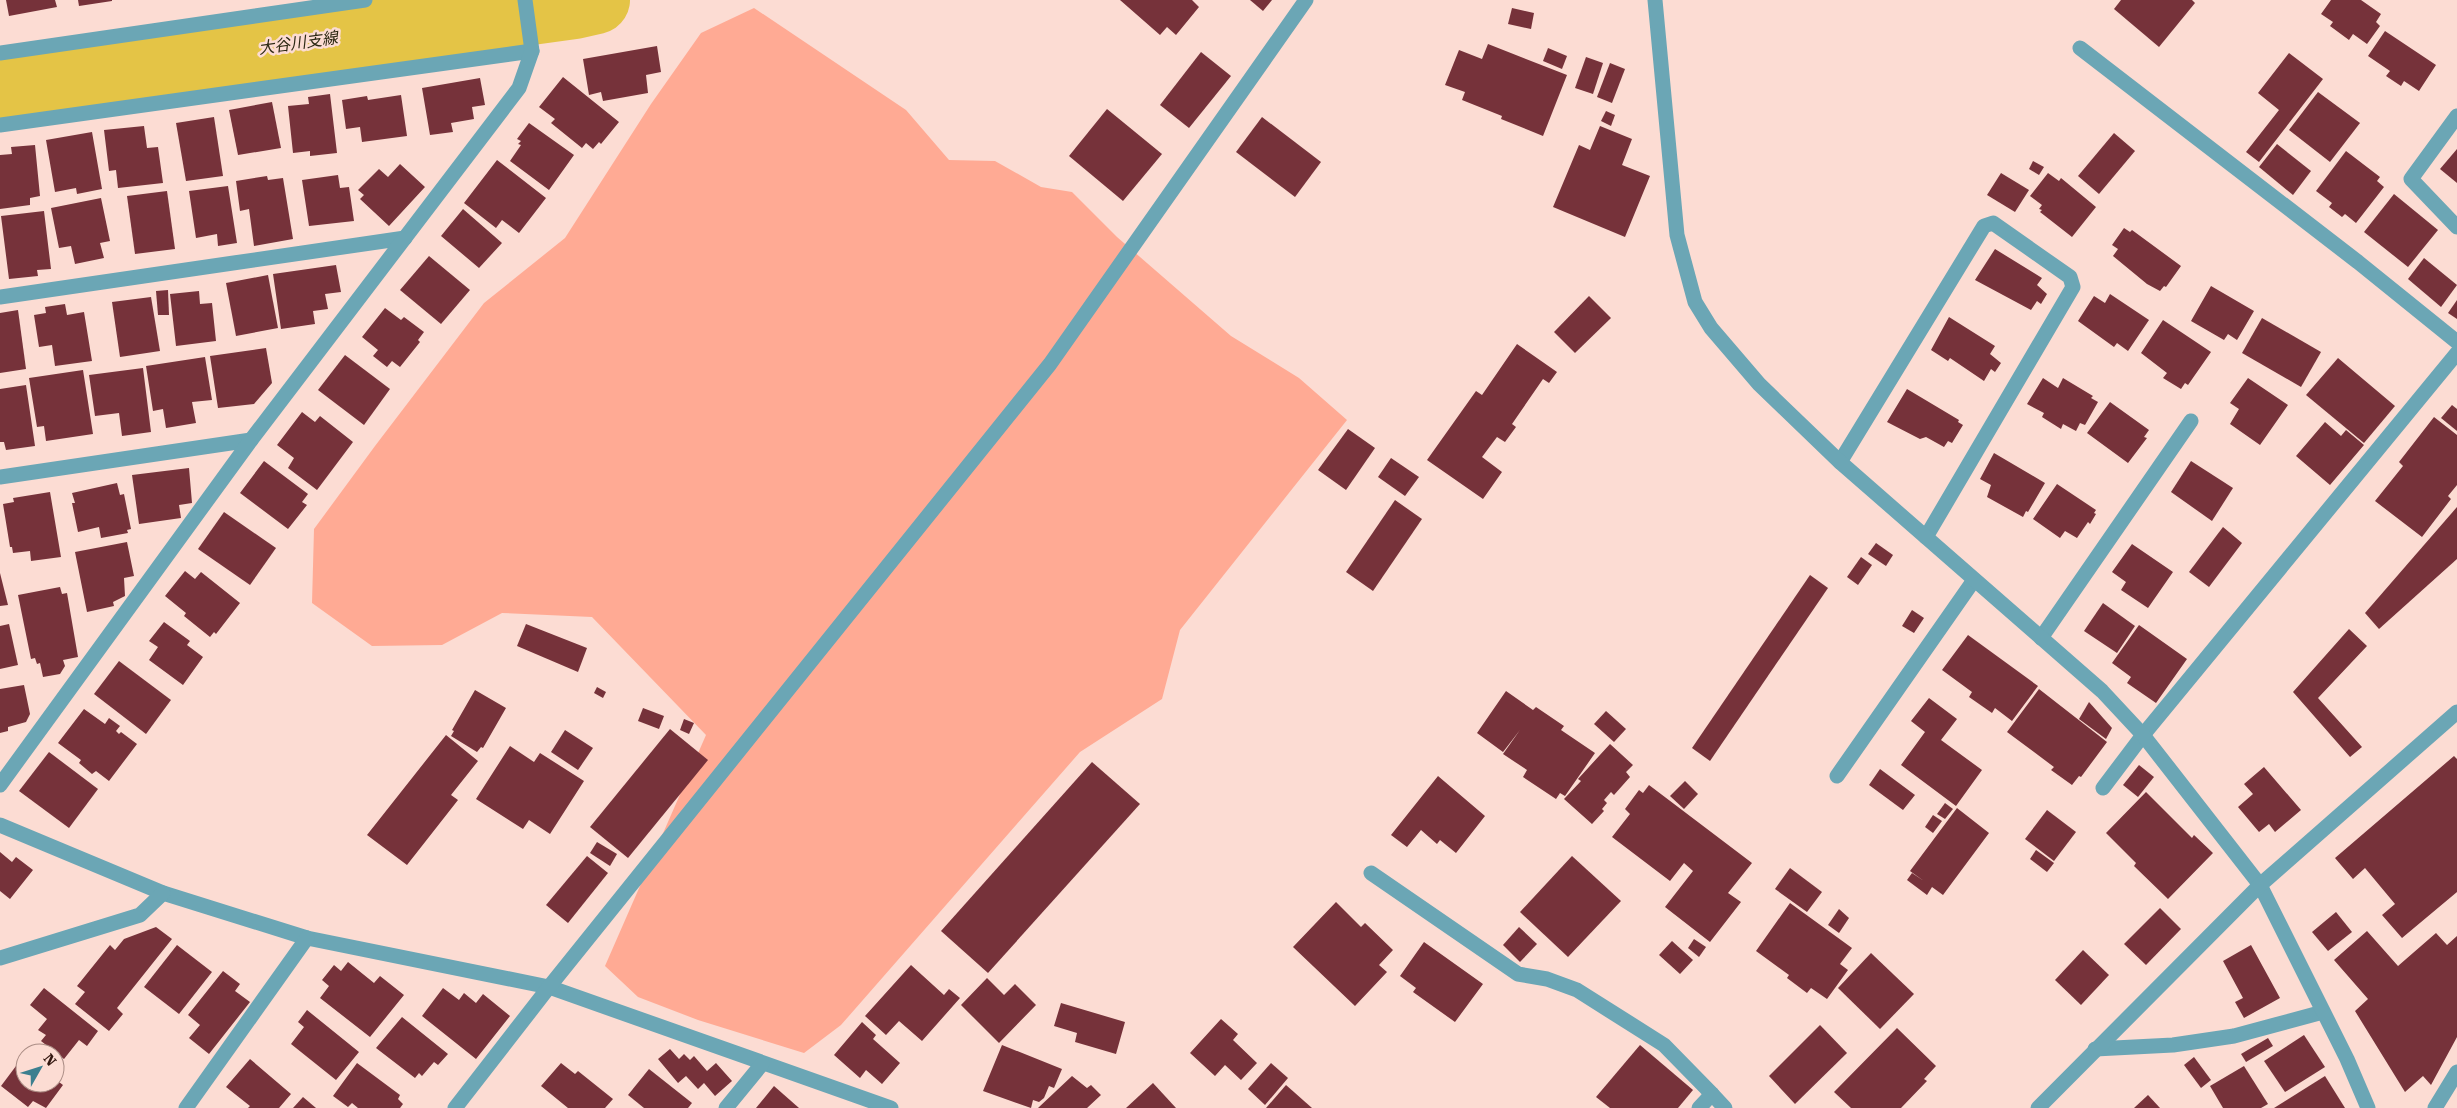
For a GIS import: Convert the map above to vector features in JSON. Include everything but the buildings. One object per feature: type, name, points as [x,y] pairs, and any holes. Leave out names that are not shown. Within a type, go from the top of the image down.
[{"type":"street","points":[[0,53],[365,0]]},
{"type":"street","points":[[0,785],[251,440],[520,88],[532,51],[525,0]]},
{"type":"street","points":[[455,1108],[549,988],[1050,364],[1306,0]]},
{"type":"street","points":[[1656,0],[1677,235],[1695,302],[1711,328],[1759,384],[1840,462],[2102,691],[2143,735],[2260,886],[2323,1012],[2368,1108]]},
{"type":"street","points":[[2080,48],[2350,256],[2457,342]]},
{"type":"street","points":[[0,126],[532,51]]},
{"type":"street","points":[[2457,116],[2411,179],[2457,227]]},
{"type":"street","points":[[1840,462],[1984,226],[1994,224],[2070,277],[2073,287],[1926,537]]},
{"type":"street","points":[[0,297],[405,238]]},
{"type":"street","points":[[2103,788],[2143,735],[2457,353]]},
{"type":"street","points":[[2041,638],[2191,421]]},
{"type":"street","points":[[0,477],[251,440]]},
{"type":"street","points":[[1837,776],[1974,580]]},
{"type":"street","points":[[2038,1108],[2260,886],[2457,712]]},
{"type":"street","points":[[0,825],[163,893],[307,938],[549,988],[890,1108]]},
{"type":"street","points":[[1371,873],[1518,974],[1547,979],[1577,990],[1664,1045],[1725,1108]]},
{"type":"street","points":[[0,958],[140,915],[163,893]]},
{"type":"street","points":[[186,1108],[307,938]]},
{"type":"street","points":[[2095,1049],[2173,1045],[2234,1036],[2323,1012]]},
{"type":"street","points":[[726,1108],[762,1064]]},
{"type":"street","points":[[2435,1108],[2457,1072]]},
{"type":"street","points":[[1699,1108],[1712,1094]]},
{"type":"shaded area","points":[[754,8],[906,110],[949,160],[995,161],[1041,187],[1072,192],[1117,237],[1231,336],[1299,378],[1347,420],[1180,630],[1162,699],[1080,752],[841,1025],[804,1053],[698,1020],[638,997],[605,966],[706,735],[592,617],[502,613],[442,645],[372,646],[312,603],[314,529],[375,446],[484,303],[565,238],[651,104],[701,33]]},
{"type":"waterway","name":"大谷川支線","points":[[0,85],[574,5],[596,0]]}]
